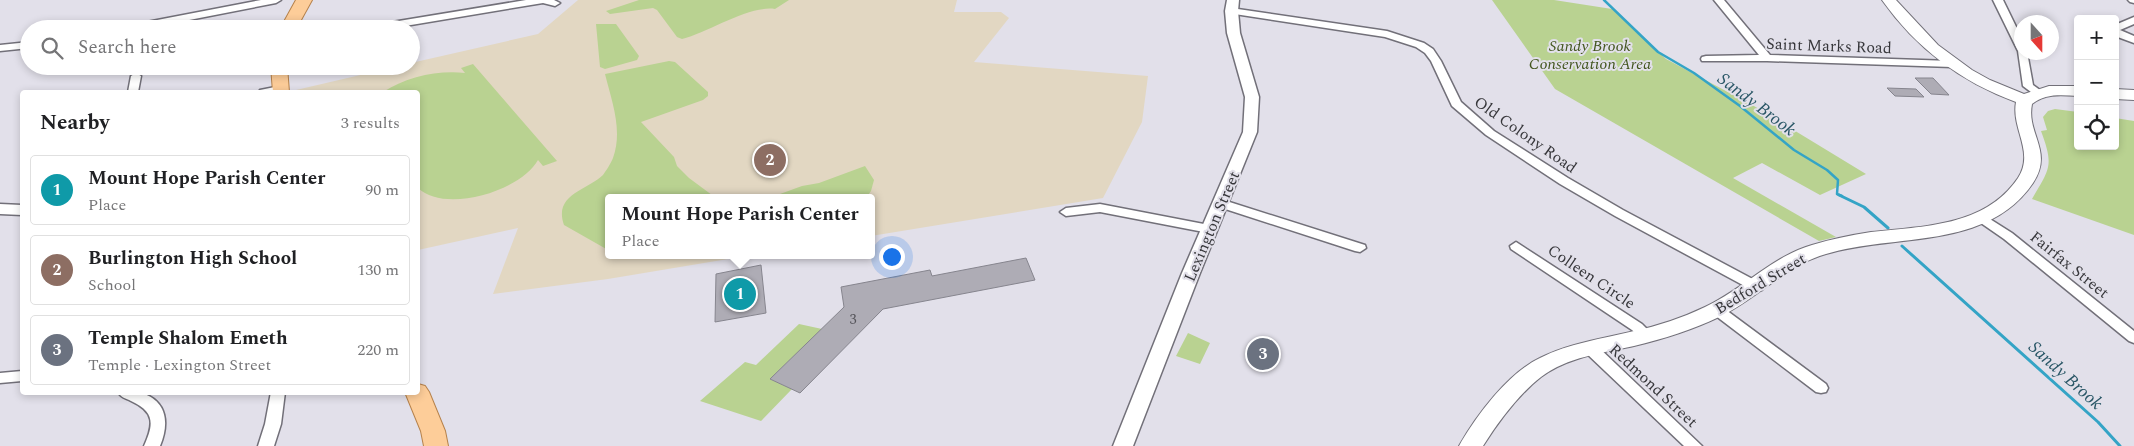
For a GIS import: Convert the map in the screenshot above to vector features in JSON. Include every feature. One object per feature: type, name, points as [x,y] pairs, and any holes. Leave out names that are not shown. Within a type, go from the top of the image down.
[{"type":"main road","points":[[293,20],[304,0]]},
{"type":"main road","points":[[1890,0],[1914,32],[1952,64],[1991,88],[2032,97],[2055,91],[2074,91]]},
{"type":"main road","points":[[275,90],[278,75]]},
{"type":"main road","points":[[2119,94],[2134,95]]},
{"type":"main road","name":"Bedford Street","points":[[1471,446],[1481,430],[1512,393],[1535,371],[1554,360],[1647,336],[1694,321],[1757,287],[1799,258],[1817,250],[1852,241],[1944,229],[1982,218],[2007,203],[2025,181],[2033,166],[2033,146],[2022,114],[2032,97]]},
{"type":"main road","points":[[419,395],[433,431],[436,446]]},
{"type":"street","points":[[173,20],[276,0]]},
{"type":"street","points":[[420,20],[543,0],[556,3]]},
{"type":"street","points":[[1719,0],[1767,58]]},
{"type":"street","points":[[1998,0],[2014,34]]},
{"type":"street","name":"Lexington Street","points":[[1123,446],[1246,142],[1252,122],[1251,88],[1233,33],[1232,6]]},
{"type":"street","name":"Old Colony Road","points":[[1232,6],[1387,34],[1420,45],[1436,61],[1456,104],[1490,133],[1564,181],[1619,213],[1757,287]]},
{"type":"street","points":[[2119,29],[2134,20]]},
{"type":"street","points":[[2119,33],[2134,40]]},
{"type":"street","points":[[0,48],[20,46]]},
{"type":"street","name":"Saint Marks Road","points":[[1706,59],[1767,58],[1952,64]]},
{"type":"street","points":[[2024,60],[2032,97]]},
{"type":"street","points":[[133,90],[136,76]]},
{"type":"street","points":[[1220,203],[1360,248]]},
{"type":"street","points":[[1066,212],[1100,208],[1210,229]]},
{"type":"street","points":[[0,209],[20,210]]},
{"type":"street","name":"Fairfax Street","points":[[1982,218],[2008,236],[2134,338]]},
{"type":"street","name":"Colleen Circle","points":[[1516,246],[1647,336]]},
{"type":"street","points":[[1717,310],[1790,367],[1821,388]]},
{"type":"street","name":"Redmond Street","points":[[1591,349],[1694,446]]},
{"type":"street","points":[[0,378],[20,376]]},
{"type":"street","points":[[131,395],[146,402],[157,414],[160,422],[159,431],[152,446]]},
{"type":"street","points":[[266,446],[273,424],[278,395]]},
{"type":"shaded area","points":[[578,0],[957,0],[954,12],[1001,12],[1009,18],[974,62],[1148,76],[1142,122],[1103,198],[875,235],[875,194],[605,194],[605,259],[728,259],[608,279],[493,294],[518,228],[420,250],[420,90],[296,90],[360,75],[420,75],[420,61],[538,34]]},
{"type":"green space","points":[[639,0],[789,0],[775,9],[753,11],[682,39],[677,37],[657,10],[653,8],[610,14],[606,11]]},
{"type":"green space","name":"Sandy Brook Conservation Area","points":[[1492,0],[1554,0],[1612,9],[1666,59],[1754,106],[1866,174],[1820,195],[1762,163],[1733,178],[1836,237],[1819,241],[1555,89]]},
{"type":"green space","points":[[596,24],[616,24],[639,56],[637,60],[605,69],[600,67]]},
{"type":"green space","points":[[669,61],[675,62],[708,92],[708,96],[703,100],[641,122],[674,157],[677,166],[689,178],[711,194],[605,194],[605,248],[564,225],[562,215],[563,206],[568,200],[603,175],[613,158],[616,148],[617,126],[605,74]]},
{"type":"green space","points":[[473,64],[557,161],[543,166],[538,160],[529,171],[516,181],[500,189],[463,199],[446,199],[430,196],[420,189],[420,90],[387,90],[402,82],[422,76],[454,72],[465,73],[461,68]]},
{"type":"green space","points":[[2055,109],[2074,111],[2074,150],[2119,150],[2119,119],[2134,121],[2134,235],[2032,199],[2048,167],[2048,152],[2041,131],[2047,130],[2043,117],[2048,111]]},
{"type":"green space","points":[[865,166],[874,180],[869,194],[780,194],[802,186],[819,183]]},
{"type":"green space","points":[[799,324],[822,329],[770,379],[792,389],[761,421],[700,401],[745,362],[756,365]]},
{"type":"green space","points":[[1188,333],[1210,343],[1200,364],[1176,356]]},
{"type":"building","points":[[1915,78],[1933,78],[1949,95],[1931,94]]},
{"type":"building","points":[[1887,88],[1916,89],[1924,97],[1895,96]]},
{"type":"building","points":[[1026,258],[1035,280],[883,309],[800,393],[770,379],[844,307],[841,287],[930,270],[932,276]]},
{"type":"building","points":[[761,265],[766,313],[715,322],[716,274]]},
{"type":"waterway","name":"Sandy Brook","points":[[1604,0],[1658,52],[1694,73],[1740,106],[1794,150],[1827,170],[1838,180],[1837,194],[1842,196]]},
{"type":"waterway","name":"Sandy Brook","points":[[1839,195],[1864,207],[1888,228]]},
{"type":"waterway","name":"Sandy Brook","points":[[1902,246],[2098,422],[2120,446]]},
{"type":"place","name":"Burlington High School","points":[[770,160]]},
{"type":"place","name":"Mount Hope Parish Center","points":[[740,294]]},
{"type":"place","name":"Temple Shalom Emeth","points":[[1263,354]]}]
